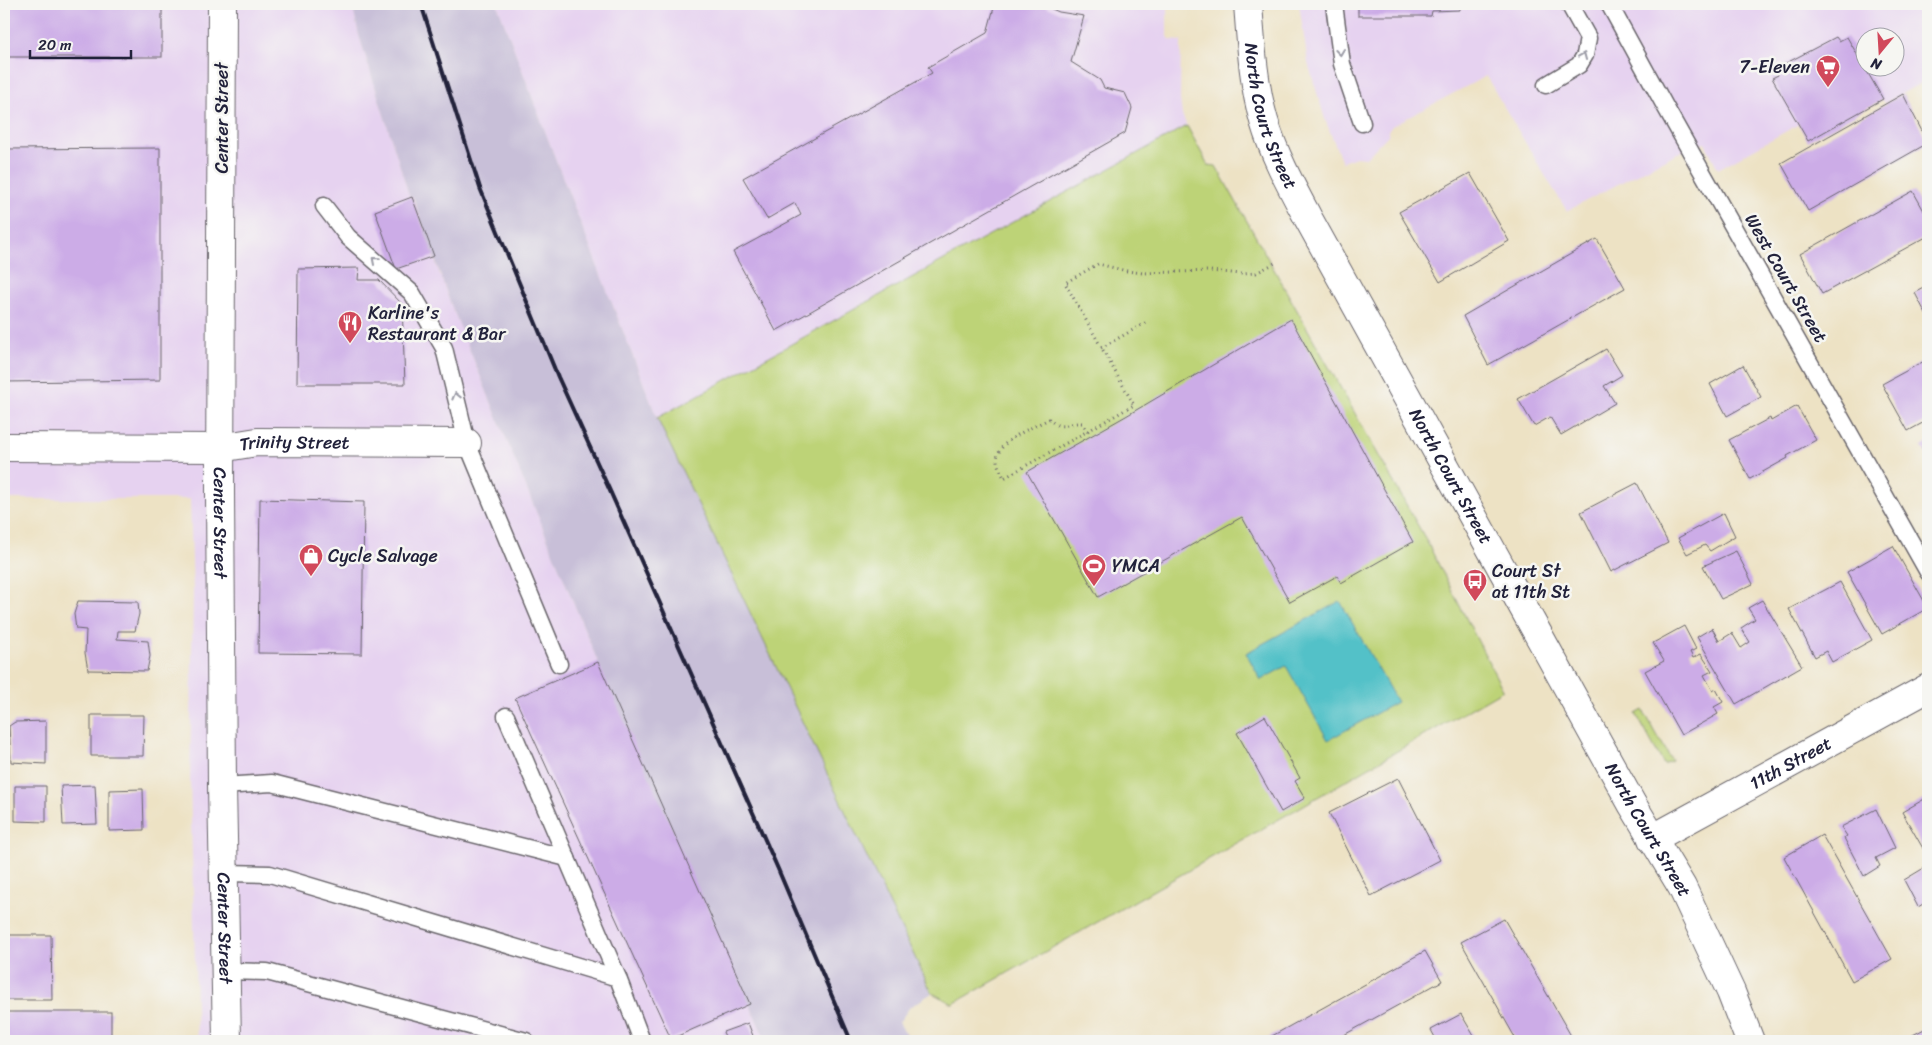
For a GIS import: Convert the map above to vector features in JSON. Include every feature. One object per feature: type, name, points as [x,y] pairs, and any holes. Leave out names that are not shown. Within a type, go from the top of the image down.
[{"type":"street","name":"Center Street","points":[[222,4],[220,448],[222,786],[227,1041]]},
{"type":"street","name":"North Court Street","points":[[1248,4],[1255,82],[1264,120],[1281,165],[1308,218],[1652,839],[1682,888],[1731,992],[1750,1041]]},
{"type":"street","name":"Trinity Street","points":[[4,447],[220,448],[257,442],[467,443]]},
{"type":"street","name":"11th Street","points":[[1652,839],[1928,688]]},
{"type":"lane","points":[[1334,4],[1342,64],[1362,123]]},
{"type":"lane","points":[[1546,85],[1579,65],[1585,54],[1588,38],[1569,4]]},
{"type":"lane","name":"West Court Street","points":[[1609,4],[1928,572]]},
{"type":"lane","points":[[324,206],[348,237],[412,293],[444,348],[467,443],[559,664]]},
{"type":"lane","points":[[506,716],[618,978],[642,1041]]},
{"type":"lane","points":[[222,786],[272,783],[567,858]]},
{"type":"lane","points":[[224,873],[270,874],[618,978]]},
{"type":"lane","points":[[226,971],[267,972],[526,1041]]},
{"type":"path","points":[[1088,431],[1082,423],[1061,427],[1055,426],[1049,419],[1009,440],[1002,447],[997,462],[1004,478],[1088,431],[1134,405],[1065,283],[1098,264],[1127,272],[1210,271],[1242,274],[1256,273],[1275,263]]},
{"type":"path","points":[[1101,348],[1147,322]]},
{"type":"shaded area","points":[[4,4],[352,4],[359,35],[410,198],[412,197],[450,302],[598,662],[766,1041],[197,1041],[190,779],[193,591],[190,499],[4,499]]},
{"type":"shaded area","points":[[352,4],[497,4],[657,418],[932,993],[910,1007],[899,1022],[909,1041],[766,1041],[598,662],[450,302],[413,197],[410,198],[359,35]]},
{"type":"shaded area","points":[[497,4],[1167,4],[1167,34],[1170,40],[1181,41],[1180,99],[1182,115],[1187,126],[657,418]]},
{"type":"shaded area","points":[[1299,4],[1928,4],[1928,79],[1885,103],[1882,99],[1799,124],[1718,169],[1705,143],[1675,154],[1567,211],[1486,76],[1392,126],[1389,134],[1366,158],[1356,157],[1342,162],[1325,119],[1308,63]]},
{"type":"green space","name":"YMCA","points":[[1187,126],[1208,165],[1216,166],[1425,538],[1503,690],[953,1004],[932,993],[657,418]]},
{"type":"green space","points":[[1643,710],[1672,761],[1664,765],[1636,714]]},
{"type":"water","points":[[1340,601],[1397,702],[1328,740],[1286,666],[1261,680],[1246,653]]},
{"type":"building","points":[[4,4],[162,4],[162,57],[4,57]]},
{"type":"building","points":[[995,4],[1040,4],[1059,12],[1084,16],[1071,62],[1100,80],[1104,88],[1125,93],[1132,108],[1125,133],[776,331],[733,252],[801,215],[795,203],[767,219],[743,178],[932,73],[928,67],[987,33]]},
{"type":"building","points":[[1358,4],[1460,4],[1460,10],[1432,11],[1431,16],[1358,16]]},
{"type":"building","name":"7-Eleven","points":[[1836,37],[1839,41],[1847,37],[1854,49],[1854,78],[1871,78],[1883,99],[1808,141],[1772,78],[1778,75],[1775,69]]},
{"type":"building","points":[[1903,94],[1928,143],[1808,211],[1781,163]]},
{"type":"building","points":[[160,148],[160,380],[4,382],[4,149]]},
{"type":"building","points":[[1470,173],[1509,241],[1440,282],[1399,212]]},
{"type":"building","points":[[1913,191],[1928,218],[1928,236],[1822,294],[1800,254]]},
{"type":"building","points":[[412,197],[434,256],[396,269],[375,211]]},
{"type":"building","points":[[1597,239],[1625,288],[1488,365],[1463,316]]},
{"type":"building","name":"Karline's Restaurant & Bar","points":[[359,268],[358,280],[379,280],[402,304],[405,384],[297,384],[298,269]]},
{"type":"building","points":[[1928,286],[1928,318],[1915,293]]},
{"type":"building","name":"YMCA","points":[[1291,319],[1413,542],[1341,583],[1337,576],[1290,602],[1242,517],[1098,597],[1027,472]]},
{"type":"building","points":[[1606,349],[1622,375],[1604,386],[1615,403],[1561,435],[1550,417],[1534,426],[1518,399]]},
{"type":"building","points":[[1928,359],[1928,420],[1908,431],[1882,384]]},
{"type":"building","points":[[1743,365],[1761,397],[1727,416],[1710,384]]},
{"type":"building","points":[[1797,406],[1816,440],[1750,479],[1729,440],[1770,418],[1771,421]]},
{"type":"building","points":[[1928,443],[1928,457],[1922,447]]},
{"type":"building","points":[[1637,483],[1668,543],[1611,572],[1581,512]]},
{"type":"building","name":"Cycle Salvage","points":[[260,499],[364,502],[362,654],[258,653]]},
{"type":"building","points":[[1724,513],[1735,536],[1710,551],[1705,545],[1687,554],[1678,538]]},
{"type":"building","points":[[1893,546],[1928,608],[1882,634],[1847,572]]},
{"type":"building","points":[[1736,551],[1753,584],[1721,599],[1703,566]]},
{"type":"building","points":[[1840,582],[1872,640],[1832,662],[1826,651],[1815,657],[1789,609]]},
{"type":"building","points":[[1762,600],[1802,666],[1736,704],[1697,637],[1712,628],[1719,641],[1732,633],[1741,648],[1750,642],[1741,628],[1755,619],[1748,608]]},
{"type":"building","points":[[78,601],[138,602],[139,614],[135,631],[118,631],[117,639],[148,641],[150,656],[147,671],[88,670],[85,653],[86,630],[76,629],[74,614]]},
{"type":"building","points":[[1684,626],[1696,649],[1690,652],[1693,658],[1701,654],[1712,671],[1704,675],[1713,691],[1716,689],[1723,702],[1714,707],[1718,714],[1681,735],[1645,671],[1664,661],[1653,643]]},
{"type":"building","points":[[598,662],[750,1004],[671,1039],[515,698]]},
{"type":"building","points":[[91,715],[144,715],[143,756],[91,756]]},
{"type":"building","points":[[1265,716],[1300,778],[1295,781],[1305,798],[1281,812],[1237,733]]},
{"type":"building","points":[[46,721],[46,764],[11,762],[9,726],[15,722]]},
{"type":"building","points":[[1398,778],[1440,860],[1371,896],[1329,813]]},
{"type":"building","points":[[95,785],[97,824],[63,825],[61,786]]},
{"type":"building","points":[[15,786],[46,786],[46,822],[15,821]]},
{"type":"building","points":[[143,789],[144,830],[109,831],[109,790]]},
{"type":"building","points":[[1928,797],[1928,857],[1902,812]]},
{"type":"building","points":[[1876,809],[1895,848],[1876,858],[1880,866],[1864,876],[1844,838],[1847,836],[1841,827]]},
{"type":"building","points":[[1822,835],[1892,959],[1852,981],[1784,857]]},
{"type":"building","points":[[1924,868],[1928,877],[1928,901],[1918,907],[1904,880]]},
{"type":"building","points":[[1504,919],[1574,1041],[1517,1041],[1461,942]]},
{"type":"building","points":[[4,935],[51,935],[52,1000],[4,1000]]},
{"type":"building","points":[[1425,951],[1442,981],[1333,1041],[1263,1041]]},
{"type":"building","points":[[4,1012],[111,1012],[111,1041],[4,1041]]},
{"type":"building","points":[[1461,1014],[1477,1041],[1437,1041],[1431,1030]]},
{"type":"building","points":[[748,1023],[755,1041],[727,1041],[723,1032]]},
{"type":"building","points":[[1928,1027],[1928,1041],[1914,1041],[1911,1036]]},
{"type":"railway","points":[[421,4],[480,188],[558,377],[778,869],[851,1041]]},
{"type":"place","name":"7-Eleven","points":[[1828,88]]},
{"type":"place","name":"Karline's Restaurant & Bar","points":[[350,344]]},
{"type":"place","name":"Cycle Salvage","points":[[311,577]]},
{"type":"place","name":"YMCA","points":[[1094,587]]},
{"type":"place","name":"Court St at 11th St","points":[[1475,602]]}]
